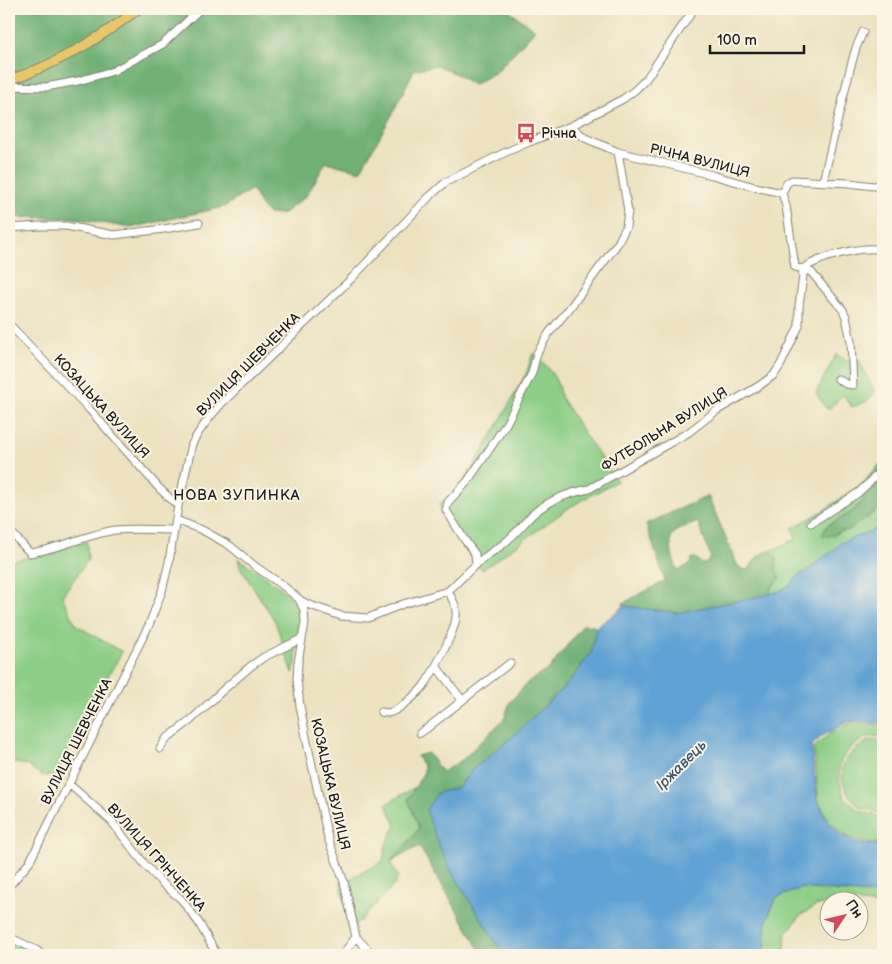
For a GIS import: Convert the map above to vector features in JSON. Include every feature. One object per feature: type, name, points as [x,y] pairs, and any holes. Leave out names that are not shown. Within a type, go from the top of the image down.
[{"type":"main road","points":[[9,80],[56,61],[90,43],[138,9]]},
{"type":"street","points":[[9,86],[46,87],[113,72],[163,44],[200,9]]},
{"type":"street","name":"ВУЛИЦЯ ШЕВЧЕНКА","points":[[9,886],[29,862],[149,625],[162,591],[169,562],[178,506],[192,444],[210,416],[352,278],[429,197],[446,182],[530,142],[571,126],[623,99],[646,79],[694,9]]},
{"type":"street","points":[[823,181],[850,69],[863,32]]},
{"type":"street","name":"РІЧНА ВУЛИЦЯ","points":[[571,126],[586,138],[618,152],[782,193]]},
{"type":"street","points":[[476,565],[475,554],[446,510],[448,502],[467,482],[506,424],[532,373],[537,353],[549,333],[618,243],[626,227],[628,211],[618,152]]},
{"type":"street","points":[[838,379],[852,385],[852,350],[846,318],[842,310],[811,272],[794,267],[786,206],[782,193],[786,183],[792,180],[883,185]]},
{"type":"street","points":[[9,228],[66,226],[114,235],[199,223]]},
{"type":"street","points":[[802,268],[832,256],[865,249],[876,248],[883,250]]},
{"type":"street","name":"ФУТБОЛЬНА ВУЛИЦЯ","points":[[448,591],[542,508],[559,498],[589,489],[611,477],[689,432],[716,412],[774,375],[798,326],[803,276],[802,268]]},
{"type":"street","name":"КОЗАЦЬКА ВУЛИЦЯ","points":[[9,324],[89,409],[159,488],[178,506]]},
{"type":"street","points":[[811,523],[858,493],[883,468]]},
{"type":"street","points":[[176,520],[202,530],[229,545],[307,604],[341,616],[368,618],[403,604],[448,591],[456,606],[456,619],[436,666],[422,688],[411,699],[388,713],[381,712]]},
{"type":"street","points":[[9,530],[30,553],[45,551],[114,530],[174,530]]},
{"type":"street","name":"КОЗАЦЬКА ВУЛИЦЯ","points":[[299,599],[304,610],[297,680],[300,706],[328,838],[344,882],[356,937]]},
{"type":"street","points":[[160,749],[166,739],[190,721],[251,666],[264,657],[301,639]]},
{"type":"street","points":[[420,733],[510,663]]},
{"type":"street","points":[[436,666],[462,700]]},
{"type":"street","name":"ВУЛИЦЯ ГРІНЧЕНКА","points":[[69,784],[112,822],[146,866],[162,883],[182,899],[199,923],[217,955]]},
{"type":"street","points":[[9,937],[36,950],[42,955]]},
{"type":"street","points":[[342,955],[356,937],[373,955]]},
{"type":"green space","points":[[9,9],[507,9],[535,30],[496,72],[473,85],[460,76],[437,65],[414,70],[392,115],[360,171],[326,162],[307,195],[283,214],[268,214],[260,205],[252,189],[224,207],[130,228],[75,218],[9,217]]},
{"type":"green space","points":[[533,353],[553,374],[562,399],[617,481],[570,507],[482,570],[439,505],[463,481],[483,451],[526,374]]},
{"type":"green space","points":[[836,354],[848,362],[859,360],[875,393],[867,401],[852,407],[843,395],[829,409],[826,408],[816,393]]},
{"type":"green space","points":[[880,464],[883,467],[883,502],[877,510],[849,530],[833,535],[822,535],[827,526],[850,513],[864,500],[863,483]]},
{"type":"green space","points":[[863,483],[864,500],[850,513],[827,526],[833,535],[849,530],[877,510],[883,502],[883,526],[840,543],[832,552],[798,576],[790,585],[770,594],[771,587],[779,579],[776,570],[777,559],[770,551],[796,539],[792,528],[818,514]]},
{"type":"green space","points":[[708,496],[737,564],[742,569],[749,570],[757,558],[770,551],[777,559],[776,570],[780,579],[771,587],[770,594],[677,613],[624,606],[623,603],[665,581],[646,524]],"holes":[[[698,522],[711,558],[707,563],[702,564],[696,558],[692,558],[690,564],[678,571],[672,554],[671,536],[678,530]]]},
{"type":"green space","points":[[87,542],[88,560],[62,596],[76,625],[122,652],[87,714],[56,777],[41,775],[27,765],[9,762],[9,562]]},
{"type":"green space","points":[[238,558],[278,586],[299,606],[303,626],[296,648],[296,662],[293,673],[275,621],[240,567]]},
{"type":"green space","points":[[583,625],[596,628],[591,653],[570,681],[517,733],[473,769],[458,787],[437,793],[450,869],[498,946],[506,955],[483,955],[419,846],[390,862],[419,828],[408,799],[424,772],[424,767],[417,756],[428,753],[442,772],[462,760],[504,719],[510,702],[528,682],[549,669]]},
{"type":"green space","points":[[851,723],[883,724],[883,736],[866,737],[849,749],[841,761],[839,779],[844,797],[858,810],[883,818],[883,844],[862,842],[842,834],[828,819],[818,799],[814,747],[827,736]]},
{"type":"green space","points":[[883,740],[883,814],[860,807],[848,795],[842,779],[844,763],[852,752],[867,741]]},
{"type":"green space","points":[[417,786],[408,799],[419,828],[390,862],[398,877],[395,884],[351,930],[340,882],[383,861],[386,845],[396,825],[386,804]]},
{"type":"green space","points":[[802,888],[848,892],[820,892],[820,905],[801,915],[786,934],[784,955],[765,955],[766,922],[776,898]]},
{"type":"green space","points":[[870,894],[883,895],[883,905],[870,904]]},
{"type":"green space","points":[[9,940],[34,953],[37,955],[9,955]]},
{"type":"water","name":"Іржавець","points":[[883,526],[883,722],[850,721],[822,736],[812,745],[817,799],[827,820],[841,835],[861,844],[883,845],[883,895],[870,894],[870,892],[802,888],[776,898],[766,922],[765,955],[506,955],[498,946],[450,869],[436,839],[426,810],[437,793],[459,787],[473,769],[517,733],[570,681],[591,653],[596,628],[624,606],[677,613],[770,594],[790,585],[798,576],[832,552],[840,543]]},
{"type":"place","name":"Річна","points":[[526,133]]},
{"type":"district","name":"НОВА ЗУПИНКА","points":[[237,495]]}]
